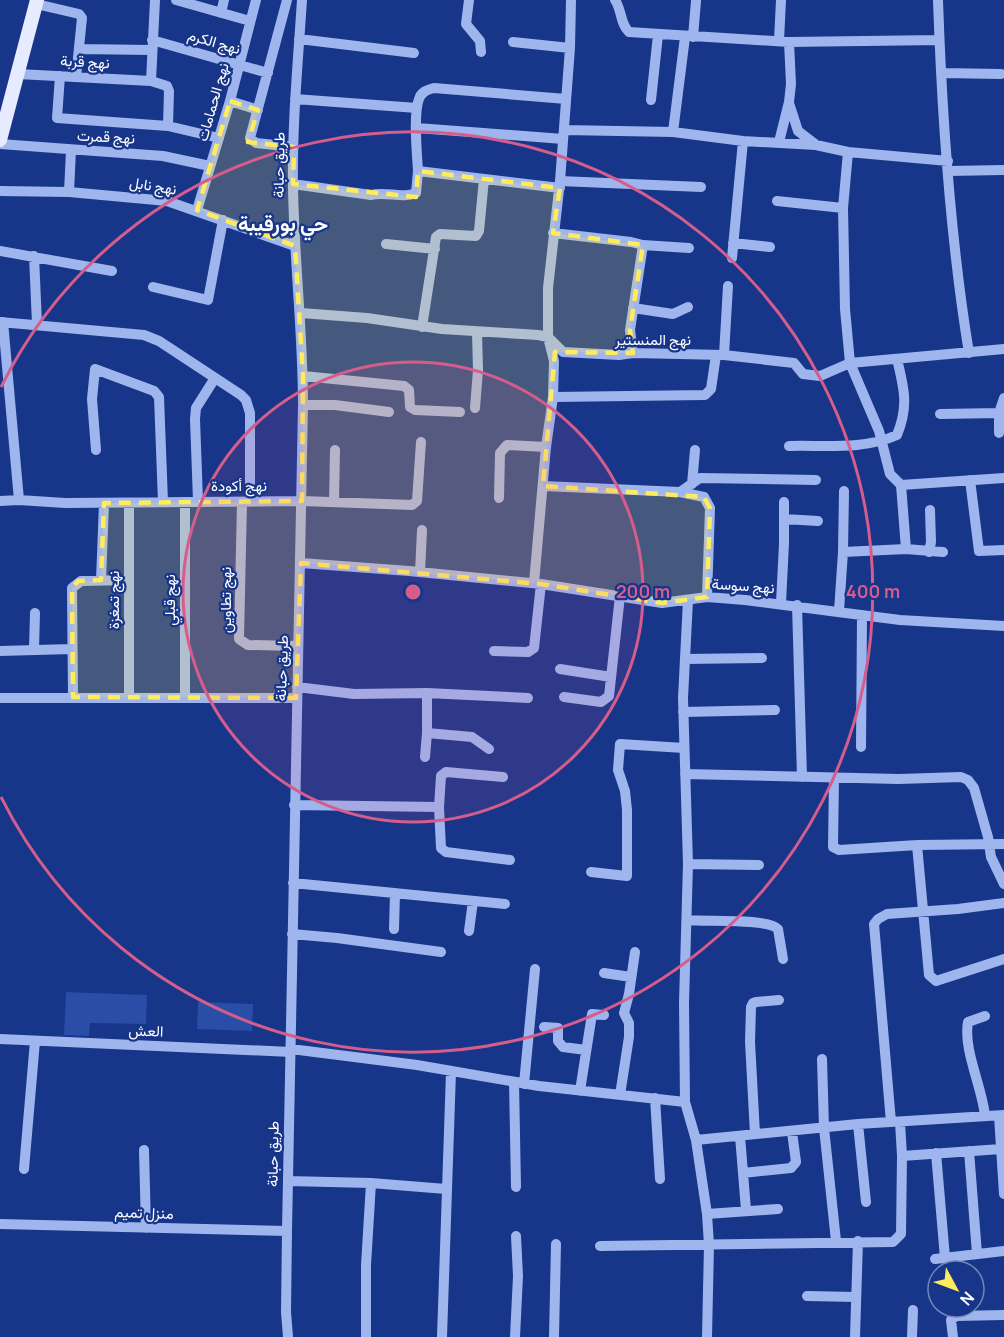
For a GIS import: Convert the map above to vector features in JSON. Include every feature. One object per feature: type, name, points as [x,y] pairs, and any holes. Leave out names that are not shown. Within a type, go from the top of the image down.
[{"type":"main road","points":[[1,137],[37,2]]},
{"type":"street","points":[[155,0],[151,81],[167,86],[169,91],[168,126]]},
{"type":"street","points":[[221,13],[224,0]]},
{"type":"street","name":"نهج الحمامات","points":[[197,210],[230,101],[256,0]]},
{"type":"street","points":[[287,0],[250,136],[251,140],[256,143],[294,147]]},
{"type":"street","name":"طريق حبانة","points":[[288,1337],[285,1312],[303,405],[301,313],[295,246],[293,184],[295,99],[302,0]]},
{"type":"street","points":[[470,0],[466,24],[478,37],[481,52]]},
{"type":"street","points":[[494,651],[528,652],[534,648],[543,486],[555,361],[548,337],[548,288],[560,185],[570,48],[571,0]]},
{"type":"street","points":[[615,0],[623,24],[629,32],[784,41],[939,40]]},
{"type":"street","points":[[779,142],[791,84],[784,41],[781,0]]},
{"type":"street","points":[[938,0],[958,288],[969,353]]},
{"type":"street","points":[[180,1],[250,21]]},
{"type":"street","points":[[673,132],[696,1]]},
{"type":"street","points":[[37,2],[81,16],[83,21],[76,77]]},
{"type":"street","points":[[651,100],[658,35]]},
{"type":"street","points":[[299,39],[414,53]]},
{"type":"street","points":[[513,42],[570,48]]},
{"type":"street","name":"نهج الكرم","points":[[80,49],[152,45],[239,64],[268,73]]},
{"type":"street","points":[[942,73],[1001,74]]},
{"type":"street","name":"نهج قربة","points":[[18,74],[151,81]]},
{"type":"street","points":[[60,76],[57,118],[168,126],[219,138]]},
{"type":"street","points":[[293,184],[371,195],[378,193],[409,196],[416,193],[417,108],[419,96],[426,90],[434,88],[566,99]]},
{"type":"street","points":[[295,99],[417,108]]},
{"type":"street","points":[[230,101],[258,110]]},
{"type":"street","points":[[789,102],[798,131],[816,145]]},
{"type":"street","points":[[417,128],[564,134],[673,132],[743,141],[816,145],[848,152],[948,166],[1004,170]]},
{"type":"street","name":"نهج قمرت","points":[[1,137],[71,150],[163,156],[210,166]]},
{"type":"street","points":[[732,258],[743,141]]},
{"type":"street","points":[[69,192],[71,150]]},
{"type":"street","points":[[848,152],[843,208],[845,309],[850,363],[882,442],[890,474],[901,485],[906,549]]},
{"type":"street","points":[[418,171],[560,185],[701,188]]},
{"type":"street","points":[[422,327],[436,237],[440,234],[476,236],[479,231],[484,179]]},
{"type":"street","name":"نهج نابل","points":[[0,191],[69,192],[154,198],[197,210],[295,246]]},
{"type":"street","points":[[777,201],[843,208]]},
{"type":"street","points":[[153,287],[207,300],[224,220]]},
{"type":"street","points":[[553,233],[643,245],[689,248]]},
{"type":"street","points":[[733,243],[770,247]]},
{"type":"street","points":[[386,244],[435,249]]},
{"type":"street","points":[[633,353],[630,330],[643,245]]},
{"type":"street","points":[[0,251],[112,271]]},
{"type":"street","points":[[34,256],[37,324]]},
{"type":"street","points":[[553,397],[705,395],[711,389],[720,355],[728,286]]},
{"type":"street","points":[[633,308],[673,314],[688,307]]},
{"type":"street","name":"نهج المنستير","points":[[301,313],[367,318],[422,327],[548,337],[563,352],[619,355],[633,353],[720,355],[794,363],[803,375],[820,376],[850,363],[1004,349]]},
{"type":"street","points":[[19,500],[5,405],[2,322],[144,334],[159,341],[241,396],[246,400],[250,413],[246,502]]},
{"type":"street","points":[[475,408],[478,370],[477,332]]},
{"type":"street","points":[[789,446],[865,444],[882,442],[897,435],[903,419],[905,403],[897,359]]},
{"type":"street","points":[[96,450],[92,399],[95,369],[154,391],[159,397],[163,502]]},
{"type":"street","points":[[303,376],[404,386],[409,390],[410,407],[415,410],[460,412]]},
{"type":"street","points":[[198,501],[196,408],[215,378]]},
{"type":"street","points":[[999,433],[999,413],[1004,398]]},
{"type":"street","points":[[303,405],[335,405],[389,412]]},
{"type":"street","points":[[940,414],[999,413]]},
{"type":"street","name":"نهج أكودة","points":[[0,501],[19,500],[42,503],[302,501],[412,506],[417,501],[421,442]]},
{"type":"street","points":[[498,498],[502,449],[507,445],[546,447]]},
{"type":"street","points":[[334,502],[335,450]]},
{"type":"street","points":[[692,484],[695,450]]},
{"type":"street","points":[[680,492],[700,478],[816,480]]},
{"type":"street","points":[[901,485],[1004,478]]},
{"type":"street","points":[[970,480],[979,551],[1004,550]]},
{"type":"street","points":[[543,486],[680,492],[704,497],[710,508],[707,597]]},
{"type":"street","points":[[839,611],[844,491]]},
{"type":"street","name":"نهج قبلي","points":[[185,502],[185,698]]},
{"type":"street","name":"نهج تطاوين","points":[[246,502],[239,639],[248,645],[297,646]]},
{"type":"street","points":[[781,603],[784,502]]},
{"type":"street","points":[[101,580],[104,503]]},
{"type":"street","name":"نهج تمغزة","points":[[129,503],[129,697]]},
{"type":"street","points":[[929,552],[930,510]]},
{"type":"street","points":[[784,519],[818,521]]},
{"type":"street","points":[[420,572],[422,530]]},
{"type":"street","points":[[843,552],[906,549],[943,552]]},
{"type":"street","name":"نهج سوسة","points":[[301,563],[538,583],[662,603],[707,597],[781,603],[900,620],[1004,626]]},
{"type":"street","points":[[74,697],[72,588],[78,581],[128,580]]},
{"type":"street","points":[[564,697],[601,702],[609,696],[620,596]]},
{"type":"street","points":[[688,600],[683,712],[688,864],[684,1003],[685,1102],[696,1140],[707,1214],[709,1245],[707,1337]]},
{"type":"street","points":[[797,605],[802,777]]},
{"type":"street","points":[[34,649],[35,613]]},
{"type":"street","points":[[861,747],[862,615]]},
{"type":"street","points":[[0,650],[72,649]]},
{"type":"street","points":[[0,650],[72,649]]},
{"type":"street","points":[[685,658],[762,658]]},
{"type":"street","points":[[560,669],[611,677]]},
{"type":"street","points":[[0,698],[185,698],[296,692],[427,693],[528,698]]},
{"type":"street","points":[[425,758],[427,693]]},
{"type":"street","points":[[683,712],[775,711]]},
{"type":"street","points":[[427,733],[472,737],[489,749]]},
{"type":"street","points":[[591,872],[627,876],[627,810],[625,791],[618,770],[620,744],[684,748]]},
{"type":"street","points":[[503,777],[446,772],[441,776],[439,807],[441,848],[446,852],[510,860]]},
{"type":"street","points":[[685,774],[834,778],[961,777],[968,780],[974,788],[991,857],[1004,884]]},
{"type":"street","points":[[834,778],[833,847],[839,850],[917,845],[1004,844]]},
{"type":"street","points":[[294,805],[439,807]]},
{"type":"street","points":[[917,845],[925,912],[929,975],[936,981],[1004,959]]},
{"type":"street","points":[[688,864],[759,865]]},
{"type":"street","points":[[294,884],[505,904]]},
{"type":"street","points":[[394,929],[395,893]]},
{"type":"street","points":[[469,931],[473,900]]},
{"type":"street","points":[[600,1246],[893,1242],[901,1234],[902,1156],[895,1122],[874,924],[887,914],[1004,903]]},
{"type":"street","points":[[687,920],[771,924],[778,929],[783,959]]},
{"type":"street","points":[[292,934],[441,952]]},
{"type":"street","points":[[620,1095],[630,1036],[629,1023],[624,1013],[635,952]]},
{"type":"street","points":[[516,1187],[519,1083],[535,969]]},
{"type":"street","points":[[604,973],[632,977]]},
{"type":"street","points":[[755,1134],[750,1042],[751,1007],[756,1002],[779,1000]]},
{"type":"street","points":[[580,1091],[592,1014],[604,1015]]},
{"type":"street","points":[[985,1016],[968,1022],[967,1030],[983,1097],[985,1116]]},
{"type":"street","points":[[544,1027],[558,1028],[558,1041],[563,1047],[586,1050]]},
{"type":"street","name":"العش","points":[[0,1039],[291,1051],[417,1065],[580,1091],[685,1102]]},
{"type":"street","points":[[24,1169],[35,1041]]},
{"type":"street","points":[[822,1059],[824,1128],[836,1241]]},
{"type":"street","points":[[442,1337],[451,1072]]},
{"type":"street","points":[[655,1098],[660,1179]]},
{"type":"street","points":[[696,1140],[858,1124],[1001,1115],[1004,1194]]},
{"type":"street","points":[[858,1124],[866,1202]]},
{"type":"street","points":[[743,1173],[791,1168],[796,1162],[792,1132]]},
{"type":"street","points":[[740,1136],[746,1210]]},
{"type":"street","points":[[902,1156],[1001,1149]]},
{"type":"street","points":[[144,1150],[146,1228]]},
{"type":"street","points":[[969,1151],[976,1254]]},
{"type":"street","points":[[936,1153],[940,1258],[1004,1251]]},
{"type":"street","points":[[288,1181],[371,1183],[446,1189]]},
{"type":"street","points":[[366,1337],[366,1265],[371,1183]]},
{"type":"street","points":[[707,1214],[778,1209]]},
{"type":"street","name":"منزل تميم","points":[[0,1224],[287,1231]]},
{"type":"street","points":[[515,1337],[518,1276],[516,1236]]},
{"type":"street","points":[[855,1337],[858,1241]]},
{"type":"street","points":[[554,1337],[556,1244]]},
{"type":"street","points":[[807,1296],[856,1297]]},
{"type":"street","points":[[912,1337],[913,1310]]},
{"type":"street","points":[[953,1337],[951,1320],[954,1316],[1004,1315]]},
{"type":"highlighted area","points":[[230,101],[258,110],[248,142],[294,147],[293,184],[416,197],[418,171],[560,188],[553,233],[643,245],[630,330],[633,353],[555,352],[543,486],[704,497],[710,508],[707,597],[662,603],[541,584],[301,563],[296,698],[73,697],[72,588],[78,581],[101,580],[104,503],[302,501],[303,376],[295,246],[197,210]]},
{"type":"shaded area","points":[[66,992],[147,995],[146,1024],[90,1023],[89,1036],[64,1035]]},
{"type":"shaded area","points":[[198,1002],[253,1004],[252,1031],[197,1029]]},
{"type":"district","name":"حي بورقيبة","points":[[283,224]]}]
